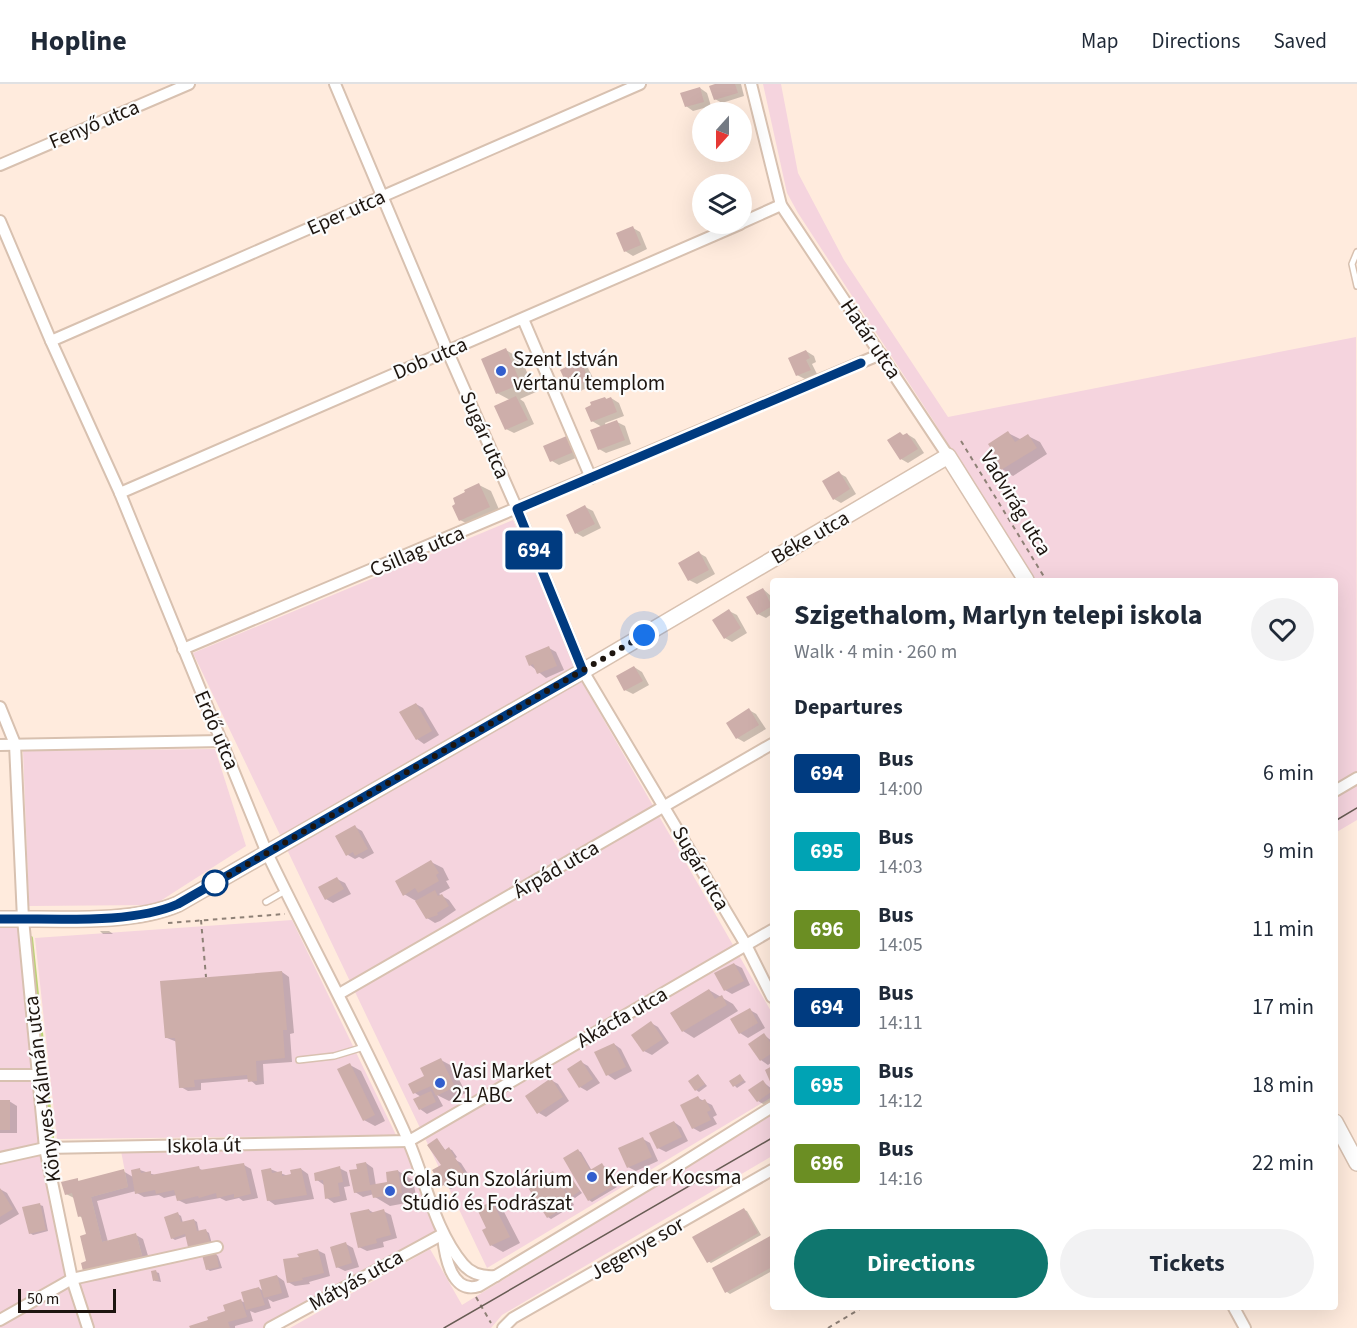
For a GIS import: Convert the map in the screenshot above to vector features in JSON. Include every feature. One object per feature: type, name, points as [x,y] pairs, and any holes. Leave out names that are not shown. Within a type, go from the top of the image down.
[{"type":"street","name":"Fenyő utca","points":[[0,165],[189,84]]},
{"type":"street","name":"Sugár utca","points":[[335,84],[517,509],[583,671],[746,945],[770,993]]},
{"type":"street","name":"Eper utca","points":[[51,341],[640,84]]},
{"type":"street","name":"Határ utca","points":[[751,84],[781,206],[948,456],[1025,578]]},
{"type":"street","name":"Dob utca","points":[[752,218],[781,206]]},
{"type":"street","name":"Erdő utca","points":[[0,221],[120,493],[267,853],[339,994],[409,1141],[443,1234],[446,1260],[453,1275],[461,1283],[475,1287],[496,1275]]},
{"type":"street","name":"Dob utca","points":[[120,493],[716,234]]},
{"type":"street","points":[[523,319],[591,478]]},
{"type":"street","name":"Csillag utca","points":[[183,649],[881,354]]},
{"type":"street","name":"Béke utca","points":[[0,919],[105,918],[165,910],[583,671],[948,456]]},
{"type":"street","name":"Könyves Kálmán utca","points":[[0,707],[15,744],[23,919],[45,1148],[72,1279],[88,1328]]},
{"type":"street","points":[[0,745],[222,741]]},
{"type":"street","name":"Árpád utca","points":[[339,994],[770,745]]},
{"type":"street","points":[[1338,789],[1357,778]]},
{"type":"street","name":"Akácfa utca","points":[[409,1141],[770,931]]},
{"type":"street","points":[[0,1075],[37,1075]]},
{"type":"street","points":[[496,1275],[770,1108]]},
{"type":"street","points":[[1338,1128],[1357,1163]]},
{"type":"street","name":"Iskola út","points":[[0,1158],[45,1148],[409,1141]]},
{"type":"street","name":"Jegenye sor","points":[[502,1328],[513,1318],[770,1171]]},
{"type":"street","name":"Erdő utca","points":[[443,1234],[468,1269],[481,1275],[496,1275]]},
{"type":"street","name":"Mátyás utca","points":[[270,1328],[443,1234]]},
{"type":"street","points":[[0,1320],[72,1279],[217,1247]]},
{"type":"street","points":[[1235,1310],[1245,1328]]},
{"type":"lane","points":[[1357,252],[1352,264],[1357,286]]},
{"type":"lane","points":[[266,902],[285,891]]},
{"type":"lane","points":[[299,1060],[334,1056],[364,1047]]},
{"type":"path","name":"Vadvirág utca","points":[[961,441],[1045,578]]},
{"type":"path","points":[[201,921],[206,977]]},
{"type":"path","points":[[480,1303],[494,1328]]},
{"type":"path","points":[[828,1328],[858,1310]]},
{"type":"shaded area","points":[[763,84],[781,84],[798,173],[844,260],[948,417],[1356,337],[1357,820],[1338,831],[1338,578],[1031,578],[933,420],[787,193]]},
{"type":"shaded area","points":[[513,520],[582,682],[770,1010],[770,1098],[487,1268],[193,653]]},
{"type":"shaded area","points":[[215,749],[246,846],[154,905],[29,906],[23,751]]},
{"type":"shaded area","points":[[0,919],[23,919],[37,1075],[72,1279],[97,1267],[142,1255],[136,1233],[102,1242],[91,1197],[128,1187],[121,1151],[409,1141],[440,1235],[272,1328],[0,1328]]},
{"type":"shaded area","points":[[292,920],[396,1135],[57,1139],[35,938]]},
{"type":"shaded area","points":[[770,1116],[770,1157],[502,1315],[491,1328],[290,1328],[430,1249],[462,1305]]},
{"type":"building","points":[[735,84],[738,93],[714,100],[709,86]]},
{"type":"building","points":[[700,87],[704,102],[692,102],[692,105],[685,107],[680,93]]},
{"type":"building","points":[[633,226],[641,245],[624,252],[616,233]]},
{"type":"building","name":"Szent István vértanú templom","points":[[506,348],[521,384],[496,394],[481,359]]},
{"type":"building","points":[[806,350],[810,358],[806,360],[811,370],[796,376],[788,358]]},
{"type":"building","points":[[580,360],[589,380],[569,389],[560,370]]},
{"type":"building","points":[[516,396],[528,420],[505,430],[494,406]]},
{"type":"building","points":[[605,397],[606,399],[611,397],[617,412],[591,422],[585,408],[591,405],[590,402]]},
{"type":"building","points":[[617,420],[625,440],[598,450],[590,430]]},
{"type":"building","points":[[1008,431],[1015,442],[1028,434],[1037,448],[1001,470],[992,457],[995,455],[988,444]]},
{"type":"building","points":[[900,432],[903,435],[907,433],[918,449],[900,460],[887,440]]},
{"type":"building","points":[[569,435],[576,451],[550,462],[543,446]]},
{"type":"building","points":[[839,471],[850,489],[833,500],[822,481]]},
{"type":"building","points":[[479,483],[490,507],[459,521],[452,506],[455,504],[453,498]]},
{"type":"building","points":[[585,505],[595,524],[575,534],[566,515]]},
{"type":"building","points":[[699,551],[709,570],[688,581],[678,563]]},
{"type":"building","points":[[763,588],[770,607],[757,615],[746,597]]},
{"type":"building","points":[[729,609],[741,628],[724,639],[712,620]]},
{"type":"building","points":[[549,646],[557,666],[537,674],[533,664],[529,666],[525,656]]},
{"type":"building","points":[[634,666],[643,681],[624,691],[616,676]]},
{"type":"building","points":[[416,703],[432,731],[416,740],[399,712]]},
{"type":"building","points":[[749,708],[759,725],[736,739],[726,723]]},
{"type":"building","points":[[355,825],[368,849],[355,856],[353,852],[346,856],[335,836]]},
{"type":"building","points":[[431,860],[439,873],[436,875],[439,881],[418,893],[415,888],[403,896],[395,881]]},
{"type":"building","points":[[337,877],[344,889],[325,900],[318,887]]},
{"type":"building","points":[[435,890],[438,896],[442,894],[449,906],[437,913],[438,915],[426,919],[415,901]]},
{"type":"building","points":[[734,963],[744,981],[724,991],[714,973]]},
{"type":"building","points":[[282,971],[287,1030],[283,1030],[285,1058],[256,1061],[257,1081],[248,1082],[247,1075],[194,1080],[195,1087],[179,1088],[175,1038],[165,1038],[160,981]]},
{"type":"building","points":[[709,989],[715,999],[722,995],[727,1005],[682,1032],[670,1013]]},
{"type":"building","points":[[750,1008],[758,1023],[739,1034],[730,1019]]},
{"type":"building","points":[[651,1021],[663,1039],[643,1052],[631,1035]]},
{"type":"building","points":[[764,1033],[770,1042],[770,1054],[760,1061],[748,1044]]},
{"type":"building","points":[[614,1043],[626,1067],[606,1076],[594,1052]]},
{"type":"building","points":[[441,1058],[455,1087],[436,1096],[431,1086],[413,1094],[408,1084],[424,1076],[420,1068]]},
{"type":"building","points":[[581,1060],[593,1079],[579,1088],[567,1069]]},
{"type":"building","points":[[350,1063],[375,1115],[363,1121],[337,1069]]},
{"type":"building","points":[[770,1067],[770,1081],[765,1070]]},
{"type":"building","points":[[698,1074],[705,1084],[695,1091],[688,1081]]},
{"type":"building","points":[[740,1074],[744,1080],[733,1087],[729,1081]]},
{"type":"building","points":[[551,1078],[563,1097],[537,1114],[525,1096]]},
{"type":"building","points":[[763,1080],[770,1093],[757,1102],[748,1090]]},
{"type":"building","points":[[431,1091],[436,1102],[419,1110],[413,1099]]},
{"type":"building","points":[[698,1096],[701,1101],[705,1099],[711,1110],[707,1112],[711,1120],[692,1129],[680,1105]]},
{"type":"building","points":[[0,1100],[10,1100],[10,1130],[0,1130]]},
{"type":"building","points":[[674,1121],[682,1137],[657,1149],[649,1133]]},
{"type":"building","points":[[643,1137],[652,1157],[627,1168],[618,1148]]},
{"type":"building","points":[[437,1138],[445,1150],[449,1147],[464,1173],[442,1186],[432,1170],[441,1165],[427,1145]]},
{"type":"building","name":"Kender Kocsma","points":[[578,1149],[590,1170],[602,1163],[615,1185],[588,1201],[563,1158]]},
{"type":"building","points":[[366,1162],[370,1185],[387,1182],[386,1172],[398,1170],[402,1193],[373,1198],[371,1190],[354,1193],[349,1170],[357,1169],[356,1164]]},
{"type":"building","points":[[244,1163],[251,1194],[234,1198],[234,1194],[217,1198],[216,1193],[177,1201],[174,1190],[156,1194],[155,1190],[135,1194],[131,1170],[140,1168],[141,1173],[151,1171],[151,1175],[199,1166],[200,1170]]},
{"type":"building","points":[[340,1166],[343,1182],[338,1183],[340,1196],[325,1199],[323,1180],[315,1181],[314,1173]]},
{"type":"building","points":[[271,1168],[272,1173],[282,1171],[282,1176],[291,1174],[290,1170],[301,1168],[307,1195],[267,1201],[261,1170]]},
{"type":"building","points":[[124,1169],[128,1187],[91,1197],[102,1242],[136,1233],[142,1256],[97,1267],[98,1272],[84,1275],[81,1263],[86,1261],[80,1236],[86,1234],[81,1216],[78,1217],[72,1193],[65,1195],[61,1182],[78,1178],[78,1181]]},
{"type":"building","points":[[553,1171],[572,1203],[547,1218],[527,1186]]},
{"type":"building","points":[[573,1180],[580,1191],[571,1197],[563,1187]]},
{"type":"building","points":[[0,1188],[13,1209],[0,1217]]},
{"type":"building","points":[[492,1201],[510,1237],[490,1246],[482,1230],[486,1228],[477,1209]]},
{"type":"building","points":[[40,1203],[46,1230],[29,1234],[22,1207]]},
{"type":"building","points":[[744,1208],[758,1233],[707,1263],[692,1237]]},
{"type":"building","points":[[369,1209],[370,1213],[384,1209],[391,1235],[376,1239],[377,1243],[358,1248],[350,1213]]},
{"type":"building","points":[[178,1212],[181,1222],[194,1219],[197,1231],[206,1229],[210,1242],[188,1247],[185,1234],[171,1239],[164,1217]]},
{"type":"building","points":[[770,1236],[770,1268],[725,1293],[712,1268]]},
{"type":"building","points":[[346,1242],[352,1263],[336,1268],[330,1247]]},
{"type":"building","points":[[318,1249],[324,1273],[287,1283],[283,1259],[299,1257],[297,1254]]},
{"type":"building","points":[[216,1252],[219,1267],[206,1270],[202,1255]]},
{"type":"building","points":[[156,1270],[159,1280],[153,1281],[151,1271]]},
{"type":"building","points":[[277,1275],[282,1293],[264,1298],[259,1280]]},
{"type":"building","points":[[259,1287],[265,1305],[246,1310],[241,1292]]},
{"type":"building","points":[[241,1299],[247,1317],[228,1322],[230,1328],[190,1328],[189,1326],[208,1320],[207,1317],[225,1311],[223,1305]]},
{"type":"waterway","points":[[31,938],[52,1137]]},
{"type":"tram line","points":[[1338,819],[1357,808]]},
{"type":"tram line","points":[[444,1328],[770,1139]]},
{"type":"bus line","name":"694","points":[[0,919],[105,918],[165,910],[583,671],[517,509],[861,363]]},
{"type":"place","name":"Szent István vértanú templom","points":[[501,371]]},
{"type":"place","name":"Vasi Market 21 ABC","points":[[440,1083]]},
{"type":"place","name":"Kender Kocsma","points":[[592,1177]]},
{"type":"place","name":"Cola Sun Szolárium Stúdió és Fodrászat","points":[[390,1191]]},
{"type":"route","points":[[215,883],[208,887],[644,635]]}]
